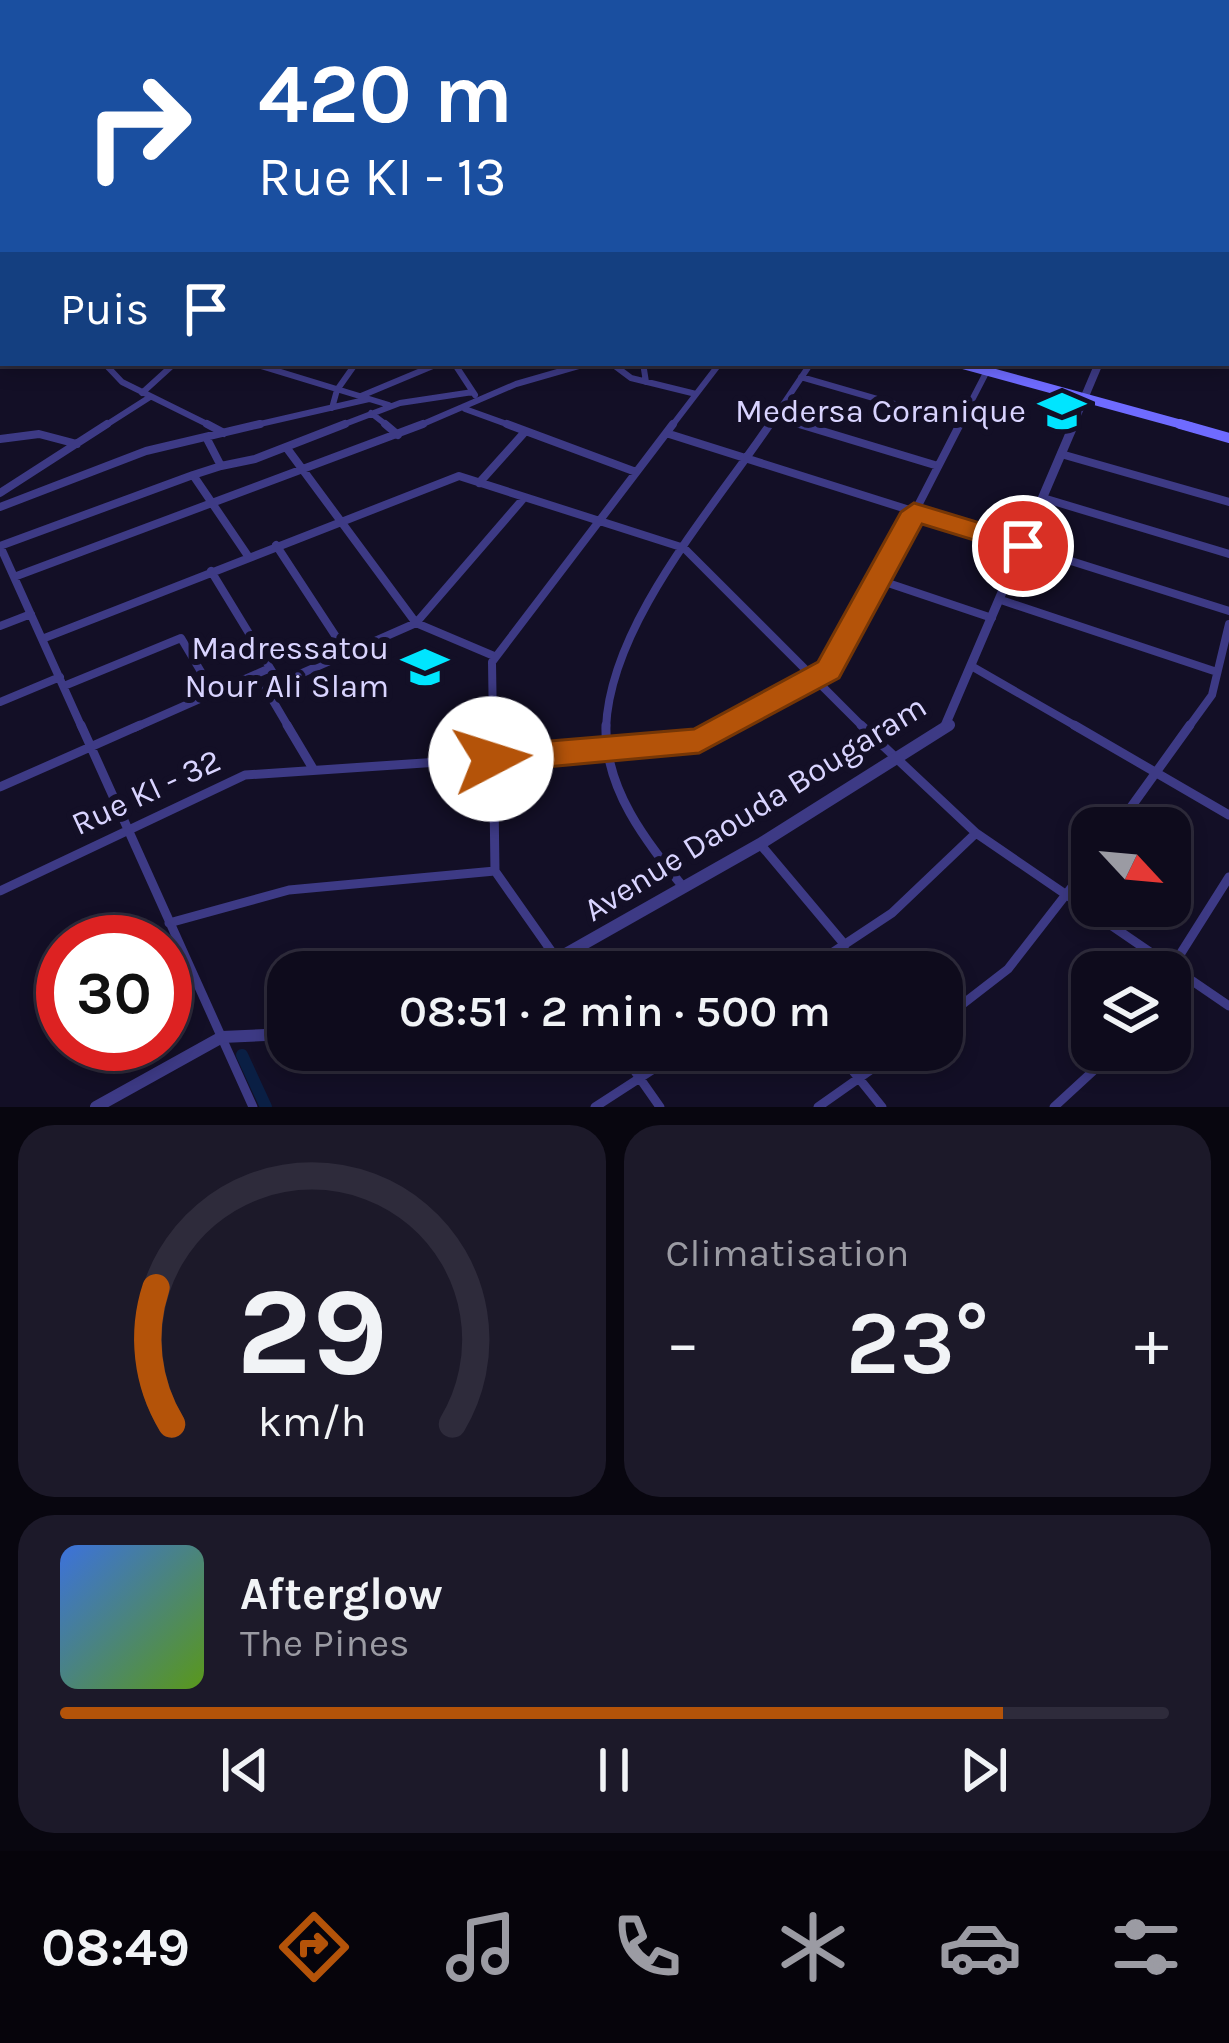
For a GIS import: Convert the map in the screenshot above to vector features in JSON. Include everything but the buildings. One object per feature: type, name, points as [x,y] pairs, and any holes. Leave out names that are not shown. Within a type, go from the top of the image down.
[{"type":"main road","points":[[968,366],[1229,438]]},
{"type":"street","points":[[106,366],[146,395],[226,434]]},
{"type":"street","points":[[0,493],[146,395],[172,366]]},
{"type":"street","points":[[261,366],[390,406]]},
{"type":"street","points":[[332,409],[338,389],[354,366]]},
{"type":"street","points":[[0,507],[146,452],[332,409],[433,366]]},
{"type":"street","points":[[456,366],[478,402]]},
{"type":"street","points":[[14,578],[398,435],[516,384],[579,366]]},
{"type":"street","points":[[614,366],[646,382],[697,394]]},
{"type":"street","points":[[643,366],[646,382]]},
{"type":"street","points":[[552,951],[496,871],[489,673],[494,656],[718,366]]},
{"type":"street","points":[[684,888],[620,802],[608,750],[613,669],[630,631],[809,366]]},
{"type":"street","name":"Avenue Daouda Bougaram","points":[[574,951],[760,844],[949,725],[1098,366]]},
{"type":"street","name":"Rue KI - 32","points":[[0,890],[245,775],[699,741],[836,663],[987,371]]},
{"type":"street","points":[[801,377],[960,424]]},
{"type":"street","points":[[166,915],[1,550],[371,412],[473,392]]},
{"type":"street","points":[[464,409],[636,472]]},
{"type":"street","points":[[371,412],[398,435]]},
{"type":"street","points":[[774,417],[938,466]]},
{"type":"street","points":[[666,433],[1229,611]]},
{"type":"street","points":[[0,439],[44,434],[79,444]]},
{"type":"street","points":[[479,483],[523,434]]},
{"type":"street","points":[[206,437],[221,466]]},
{"type":"street","points":[[286,447],[416,622],[494,656]]},
{"type":"street","points":[[1061,454],[1229,502]]},
{"type":"street","points":[[193,475],[248,556]]},
{"type":"street","points":[[43,639],[451,476],[479,483],[684,548],[811,678],[976,833],[1143,951]]},
{"type":"street","points":[[1043,498],[1229,554]]},
{"type":"street","points":[[312,767],[265,691],[278,681],[416,622],[524,499]]},
{"type":"street","points":[[276,545],[346,652]]},
{"type":"street","points":[[211,571],[278,681]]},
{"type":"street","points":[[879,580],[993,618]]},
{"type":"street","points":[[1000,600],[1217,672]]},
{"type":"street","points":[[0,626],[31,614]]},
{"type":"street","points":[[1131,807],[1212,695],[1229,624]]},
{"type":"street","points":[[0,702],[181,638],[213,692]]},
{"type":"street","points":[[973,667],[1229,815]]},
{"type":"street","points":[[0,788],[270,668]]},
{"type":"street","points":[[836,951],[892,913],[976,833]]},
{"type":"street","points":[[760,844],[845,945]]},
{"type":"street","points":[[188,915],[219,902],[283,888],[496,871]]},
{"type":"street","points":[[1183,951],[1229,877]]},
{"type":"street","points":[[963,1004],[1008,969],[1071,890]]},
{"type":"street","points":[[192,972],[253,1107]]},
{"type":"street","points":[[1191,982],[1229,1006]]},
{"type":"street","points":[[96,1107],[222,1036],[267,1035]]},
{"type":"street","points":[[635,1071],[660,1107]]},
{"type":"street","points":[[595,1107],[651,1071]]},
{"type":"street","points":[[853,1071],[882,1107]]},
{"type":"street","points":[[818,1107],[869,1071]]},
{"type":"street","points":[[1054,1107],[1093,1071]]},
{"type":"waterway","points":[[242,1055],[266,1107]]},
{"type":"place","name":"Medersa Coranique","points":[[1062,411]]},
{"type":"place","name":"Madressatou Nour Ali Slam","points":[[425,667]]},
{"type":"route","points":[[491,759],[699,741],[829,670],[914,512],[1023,546]]}]
